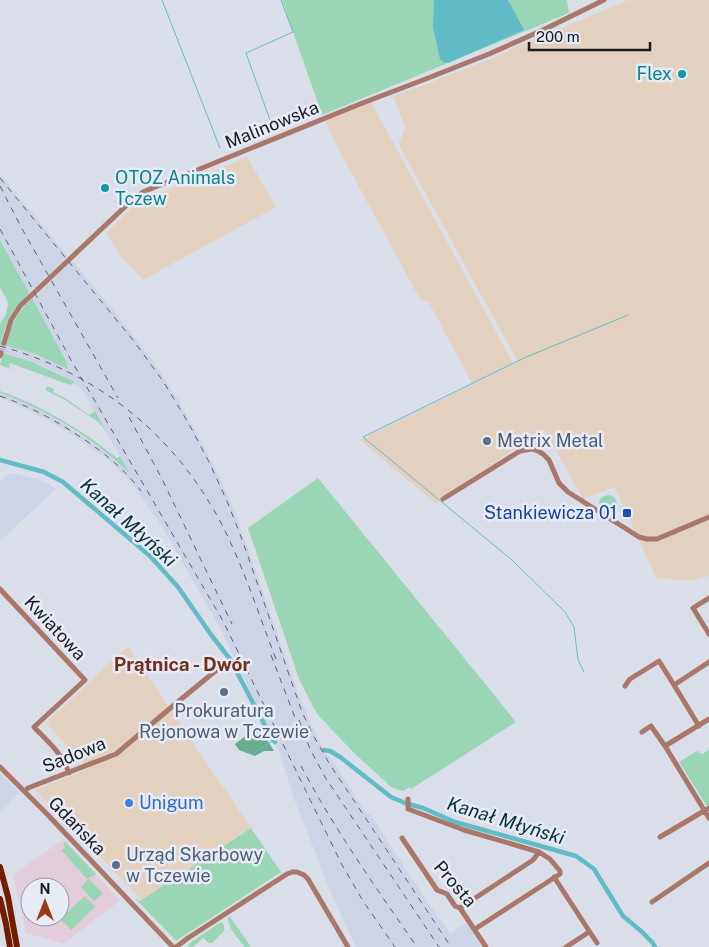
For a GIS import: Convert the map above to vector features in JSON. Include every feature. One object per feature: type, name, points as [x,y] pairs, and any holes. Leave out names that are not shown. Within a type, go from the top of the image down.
[{"type":"main road","points":[[0,867],[8,897],[17,947]]},
{"type":"main road","points":[[0,899],[10,947]]},
{"type":"street","name":"Malinowska","points":[[4,343],[11,320],[23,302],[139,195],[360,104],[436,76],[543,30],[604,0]]},
{"type":"street","points":[[442,499],[520,451],[532,449],[540,452],[549,460],[557,480],[568,492],[639,537],[657,539],[709,517]]},
{"type":"street","name":"Kwiatowa","points":[[0,589],[85,680],[34,727],[60,755],[69,773]]},
{"type":"street","points":[[709,598],[693,608],[709,634]]},
{"type":"street","points":[[625,686],[630,679],[659,661],[699,726]]},
{"type":"street","points":[[674,685],[709,662]]},
{"type":"street","name":"Sadowa","points":[[25,791],[28,788],[116,754],[224,664]]},
{"type":"street","points":[[665,746],[709,719]]},
{"type":"street","points":[[642,732],[651,726],[707,809],[709,818]]},
{"type":"street","name":"Gdańska","points":[[1,766],[175,947]]},
{"type":"street","points":[[408,799],[408,808],[464,830],[539,852],[550,859],[560,870],[560,874],[475,930]]},
{"type":"street","points":[[660,837],[707,809]]},
{"type":"street","name":"Prosta","points":[[402,838],[437,890],[447,894],[455,906],[460,908],[486,947]]},
{"type":"street","points":[[460,908],[533,860],[539,852]]},
{"type":"street","points":[[652,902],[709,863]]},
{"type":"street","points":[[175,947],[292,872],[298,872],[308,879],[348,947]]},
{"type":"street","points":[[554,878],[597,943]]},
{"type":"street","points":[[566,947],[590,932]]},
{"type":"shaded area","points":[[628,0],[709,0],[709,576],[690,581],[656,578],[615,487],[583,499],[544,429],[435,503],[360,440],[518,362],[399,145],[405,127],[393,96],[493,58],[525,42],[529,42]]},
{"type":"shaded area","points":[[370,100],[513,363],[472,383],[428,301],[420,299],[324,119]]},
{"type":"shaded area","points":[[247,157],[276,207],[143,280],[120,255],[106,232],[139,202]]},
{"type":"shaded area","points":[[0,174],[68,256],[29,293],[0,240]]},
{"type":"shaded area","points":[[72,260],[153,361],[177,398],[205,448],[235,512],[300,698],[324,751],[367,814],[370,814],[432,909],[450,933],[467,923],[482,947],[356,947],[337,907],[293,796],[279,751],[218,624],[161,525],[130,481],[108,460],[49,421],[0,398],[0,393],[52,416],[102,449],[128,471],[81,388],[73,383],[75,382],[43,366],[0,352],[0,344],[35,354],[68,368],[32,298]]},
{"type":"shaded area","points":[[10,473],[37,479],[56,489],[0,541],[0,482]]},
{"type":"shaded area","points":[[128,646],[251,827],[142,900],[35,790],[88,769],[46,723]]},
{"type":"shaded area","points":[[0,774],[19,793],[0,811]]},
{"type":"shaded area","points":[[64,839],[120,900],[64,944],[26,933],[25,927],[70,927],[70,877],[20,877],[20,906],[13,875]]},
{"type":"green space","points":[[282,0],[567,0],[569,13],[322,115]]},
{"type":"green space","points":[[0,240],[29,293],[12,314],[1,342],[6,344],[15,319],[32,298],[66,361],[68,369],[35,354],[0,344],[0,324],[6,314],[8,305],[0,287]]},
{"type":"green space","points":[[0,352],[32,362],[75,382],[70,385],[10,363],[9,368],[35,378],[0,365],[3,355]]},
{"type":"green space","points":[[47,386],[54,389],[53,392],[89,415],[95,411],[108,435],[98,422],[65,400],[45,390]]},
{"type":"green space","points":[[0,391],[47,411],[76,428],[117,458],[120,456],[129,473],[102,449],[69,426],[34,407],[0,393]]},
{"type":"green space","points":[[318,478],[516,722],[411,789],[409,787],[403,791],[391,787],[354,753],[317,714],[299,679],[248,528]]},
{"type":"green space","points":[[608,495],[614,498],[617,504],[614,510],[608,513],[602,510],[599,504],[602,498]]},
{"type":"green space","points":[[257,727],[263,739],[266,738],[274,751],[264,751],[255,756],[239,750],[235,744]]},
{"type":"green space","points":[[709,750],[709,805],[707,806],[679,762],[697,751],[702,754]]},
{"type":"green space","points":[[251,828],[281,872],[176,941],[135,898],[140,901]]},
{"type":"green space","points":[[65,842],[96,874],[87,879],[62,851],[65,847]]},
{"type":"green space","points":[[89,879],[103,893],[94,901],[81,887]]},
{"type":"green space","points":[[85,896],[95,907],[71,930],[68,927],[70,927],[70,910]]},
{"type":"green space","points":[[228,917],[230,917],[251,947],[245,947],[237,937],[228,921]]},
{"type":"green space","points":[[221,922],[224,925],[224,931],[212,943],[203,938],[193,947],[187,947],[190,943]]},
{"type":"water","points":[[434,0],[508,0],[524,30],[448,63],[443,62],[440,59],[433,28]]},
{"type":"waterway","points":[[162,0],[220,148]]},
{"type":"waterway","points":[[271,123],[246,53],[293,32],[281,0]]},
{"type":"waterway","points":[[584,672],[578,660],[574,627],[565,612],[512,560],[363,437],[524,358],[628,315]]},
{"type":"waterway","name":"Kanał Młyński","points":[[0,460],[44,472],[63,482],[150,556],[178,587],[230,659],[275,742]]},
{"type":"waterway","points":[[252,755],[273,741]]},
{"type":"waterway","name":"Kanał Młyński","points":[[324,750],[340,757],[391,797],[405,803],[423,808],[455,822],[576,856],[594,869],[623,916],[641,931],[655,947]]},
{"type":"tunnel","points":[[1,353],[4,343]]},
{"type":"railway","points":[[0,178],[133,340],[163,381],[189,424],[227,501],[302,712],[313,735],[329,763],[451,947]]},
{"type":"railway","points":[[0,186],[21,227],[118,398]]},
{"type":"railway","points":[[0,229],[71,360],[223,621],[341,863],[363,901],[395,947]]},
{"type":"railway","points":[[0,346],[69,372],[100,390],[128,410],[155,434],[179,460],[201,489],[220,521],[243,573],[277,662]]},
{"type":"railway","points":[[0,396],[46,416],[88,442],[116,464],[141,491]]},
{"type":"railway","points":[[129,417],[161,477],[232,624]]},
{"type":"railway","points":[[271,655],[299,728]]},
{"type":"railway","points":[[299,720],[310,749],[325,777],[439,947]]},
{"type":"railway","points":[[301,766],[342,836],[417,947]]},
{"type":"place","name":"Flex","points":[[682,74]]},
{"type":"place","name":"OTOZ Animals Tczew","points":[[105,188]]},
{"type":"place","name":"Metrix Metal","points":[[487,441]]},
{"type":"place","name":"Stankiewicza 01","points":[[627,513]]},
{"type":"place","name":"Prokuratura Rejonowa w Tczewie","points":[[224,692]]},
{"type":"place","name":"Unigum","points":[[129,803]]},
{"type":"place","name":"Urząd Skarbowy w Tczewie","points":[[116,865]]},
{"type":"district","name":"Prątnica - Dwór","points":[[182,664]]}]
